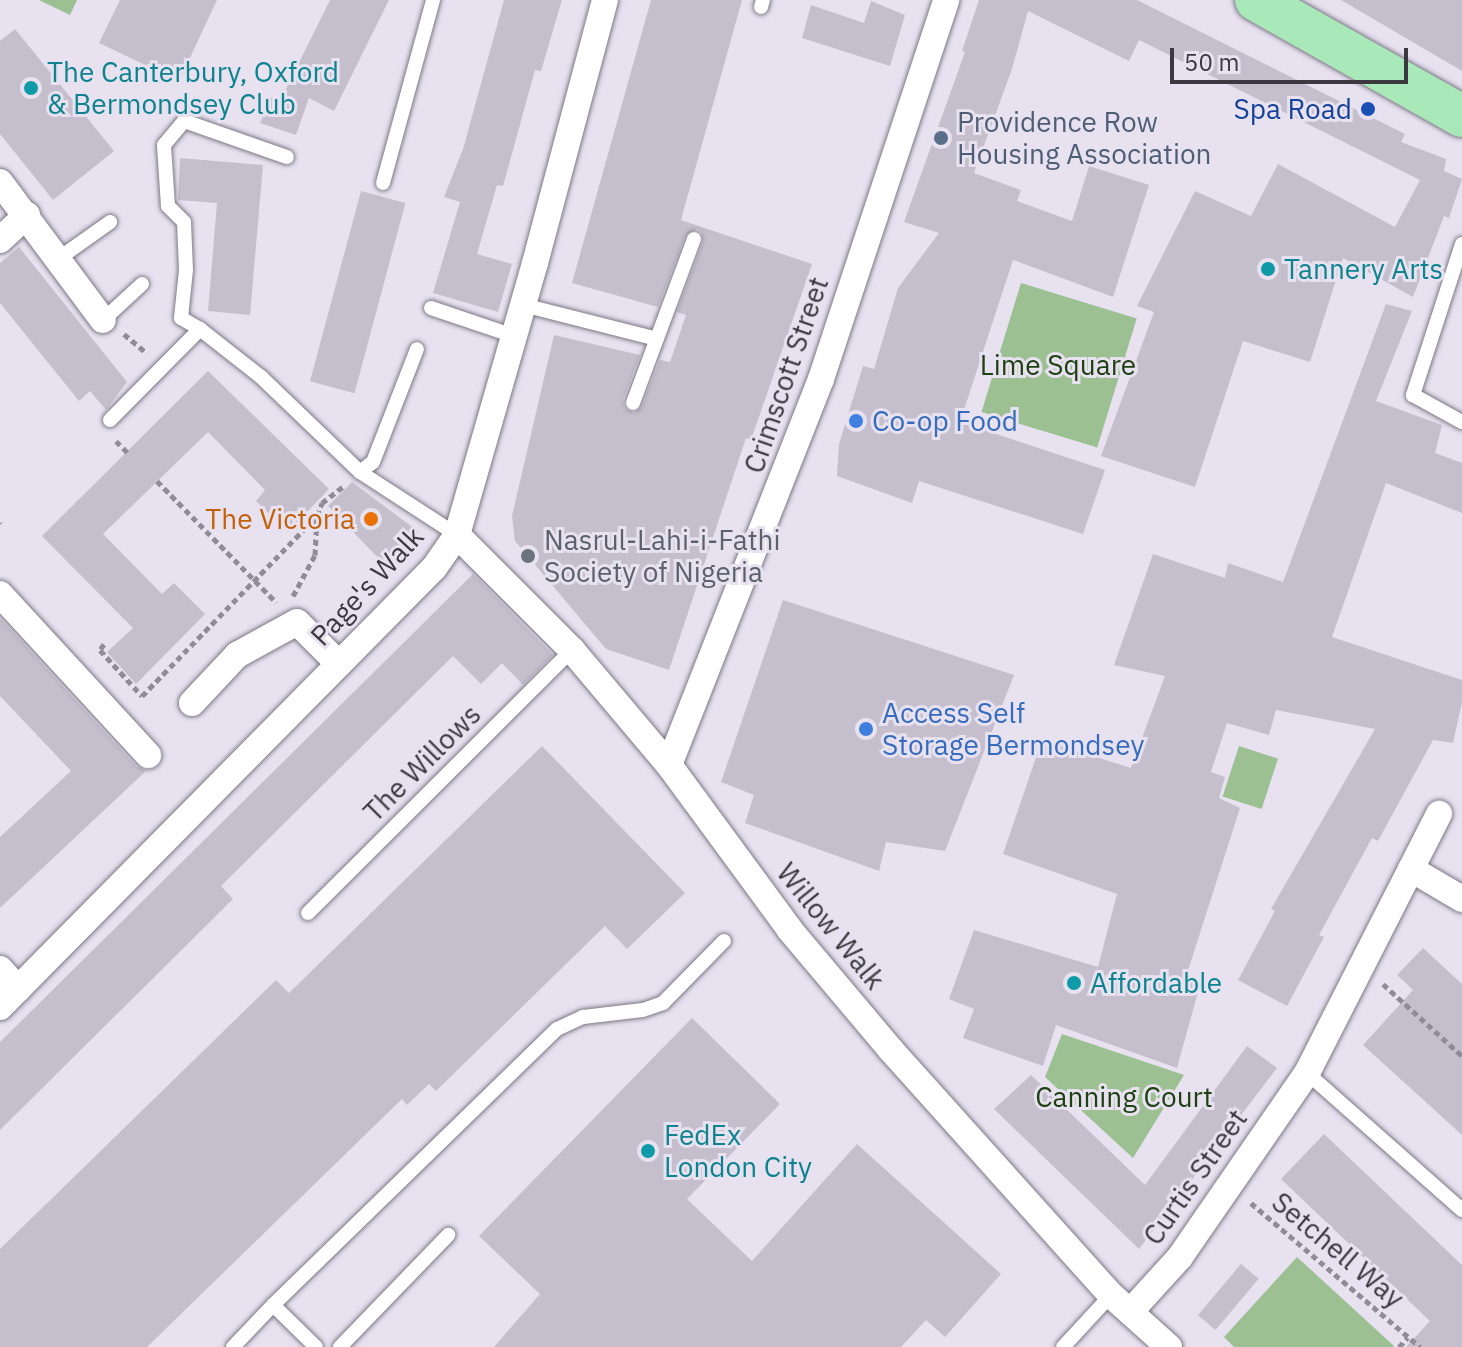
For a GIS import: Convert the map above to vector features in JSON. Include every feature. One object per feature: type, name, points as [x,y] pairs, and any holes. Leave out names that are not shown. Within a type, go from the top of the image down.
[{"type":"main road","points":[[1256,0],[1462,116]]},
{"type":"street","name":"Crimscott Street","points":[[669,765],[821,379],[946,0]]},
{"type":"street","name":"Page's Walk","points":[[9,998],[434,568],[457,535],[523,305],[599,1]]},
{"type":"street","points":[[0,182],[103,320]]},
{"type":"street","points":[[0,240],[27,215]]},
{"type":"street","name":"Willow Walk","points":[[457,535],[572,650],[669,765],[755,884],[822,968],[1120,1303],[1169,1347]]},
{"type":"street","points":[[0,594],[148,755]]},
{"type":"street","points":[[192,703],[237,655],[291,617],[339,664]]},
{"type":"street","name":"Curtis Street","points":[[1120,1303],[1172,1268],[1307,1073],[1439,814]]},
{"type":"street","points":[[1411,869],[1462,899]]},
{"type":"street","points":[[0,969],[9,998]]},
{"type":"lane","points":[[383,183],[433,0]]},
{"type":"lane","points":[[287,157],[184,121],[164,145],[168,206],[184,222],[186,270],[181,318],[214,336],[360,472],[457,535]]},
{"type":"lane","points":[[58,259],[110,222]]},
{"type":"lane","points":[[633,403],[694,239]]},
{"type":"lane","points":[[1462,244],[1413,395],[1462,422]]},
{"type":"lane","points":[[103,320],[142,284]]},
{"type":"lane","points":[[523,305],[657,339]]},
{"type":"lane","points":[[431,308],[514,336]]},
{"type":"lane","points":[[110,420],[200,329]]},
{"type":"lane","points":[[360,472],[373,462],[417,349]]},
{"type":"lane","name":"The Willows","points":[[308,913],[572,650]]},
{"type":"lane","points":[[233,1347],[557,1029],[583,1017],[643,1010],[663,1003],[724,941]]},
{"type":"lane","points":[[1307,1073],[1462,1210]]},
{"type":"lane","points":[[340,1347],[448,1235]]},
{"type":"lane","points":[[1063,1347],[1120,1303]]},
{"type":"lane","points":[[273,1305],[316,1347]]},
{"type":"path","points":[[103,320],[149,354],[168,363]]},
{"type":"path","points":[[157,481],[291,617],[315,555],[317,516],[322,503],[360,472]]},
{"type":"path","points":[[104,644],[100,650],[142,696],[317,516]]},
{"type":"path","points":[[1363,965],[1462,1056]]},
{"type":"path","name":"Setchell Way","points":[[1229,1184],[1420,1347]]},
{"type":"path","points":[[1399,1347],[1408,1337]]},
{"type":"green space","points":[[39,0],[77,0],[70,15]]},
{"type":"green space","name":"Lime Square","points":[[1021,283],[1137,318],[1097,447],[982,412]]},
{"type":"green space","points":[[1239,746],[1278,759],[1262,809],[1223,796]]},
{"type":"green space","name":"Canning Court","points":[[1062,1034],[1184,1075],[1133,1158],[1045,1077]]},
{"type":"green space","points":[[1297,1257],[1394,1346],[1234,1347],[1224,1337]]},
{"type":"building","points":[[120,0],[217,0],[179,81],[99,43]]},
{"type":"building","points":[[330,0],[389,0],[334,111],[309,98],[296,135],[260,123],[272,96],[281,99]]},
{"type":"building","points":[[504,0],[562,0],[541,71],[535,70],[503,186],[497,185],[477,254],[512,264],[498,312],[433,293],[460,202],[444,197],[463,149]]},
{"type":"building","points":[[651,0],[742,0],[681,220],[812,264],[751,440],[746,438],[669,670],[606,649],[515,541],[512,516],[554,335],[640,355],[623,400],[625,409],[634,413],[642,406],[660,360],[670,362],[686,315],[677,312],[703,242],[702,233],[697,229],[685,236],[658,307],[572,283]]},
{"type":"building","points":[[979,0],[1137,0],[1405,134],[1401,142],[1446,159],[1444,171],[1462,179],[1449,218],[1444,216],[1413,297],[1343,258],[1310,362],[1243,341],[1195,487],[1101,456],[1154,312],[1137,306],[1195,191],[1251,216],[1278,164],[1395,227],[1420,180],[1139,40],[1129,61],[1028,11],[1012,69],[974,173],[1021,190],[1017,201],[1072,221],[1089,166],[1149,185],[1113,297],[1013,260],[960,422],[1105,470],[1083,534],[919,481],[912,503],[837,476],[839,444],[863,366],[874,369],[898,288],[939,233],[904,222],[965,52],[962,51]]},
{"type":"building","points":[[1341,0],[1462,0],[1462,71]]},
{"type":"building","points":[[871,1],[905,15],[890,66],[802,38],[811,5],[864,23]]},
{"type":"building","name":"The Canterbury, Oxford & Bermondsey Club","points":[[15,29],[114,151],[53,200],[0,134],[0,41]]},
{"type":"building","points":[[180,158],[263,165],[250,315],[208,311],[217,203],[178,200]]},
{"type":"building","points":[[361,191],[405,203],[354,393],[310,381]]},
{"type":"building","points":[[19,247],[127,382],[106,410],[90,391],[79,401],[0,303],[0,263]]},
{"type":"building","points":[[1386,304],[1412,311],[1376,401],[1442,425],[1435,453],[1462,463],[1462,513],[1386,483],[1332,637],[1462,680],[1462,702],[1453,743],[1433,740],[1378,841],[1372,838],[1319,935],[1324,937],[1287,1006],[1238,980],[1275,911],[1271,909],[1375,729],[1276,710],[1269,735],[1227,723],[1211,772],[1225,777],[1219,798],[1240,808],[1185,980],[1200,985],[1177,1068],[1056,1025],[1043,1066],[963,1038],[974,1009],[949,999],[974,930],[1098,967],[1117,894],[1003,854],[1042,740],[1131,768],[1165,676],[1114,665],[1153,554],[1225,578],[1228,563],[1283,582]]},
{"type":"building","points":[[208,371],[329,489],[288,532],[256,501],[265,490],[208,432],[103,534],[162,594],[174,583],[205,614],[136,684],[107,652],[133,628],[42,536]]},
{"type":"building","name":"The Victoria","points":[[352,482],[419,532],[388,568],[328,506]]},
{"type":"building","points":[[473,574],[553,655],[523,685],[502,663],[481,684],[453,656],[221,886],[233,899],[0,1130],[0,1042]]},
{"type":"building","name":"Access Self Storage Bermondsey","points":[[783,600],[1014,675],[945,851],[886,842],[879,871],[745,823],[754,795],[721,782]]},
{"type":"building","points":[[0,618],[136,766],[146,771],[0,908],[0,837],[71,771],[0,696]]},
{"type":"building","points":[[542,746],[685,893],[627,949],[605,926],[436,1091],[429,1084],[407,1105],[402,1099],[147,1347],[0,1347],[0,1249],[276,980],[289,993]]},
{"type":"building","points":[[1423,948],[1462,984],[1462,1135],[1363,1045],[1413,990],[1397,975]]},
{"type":"building","points":[[692,1018],[780,1104],[687,1199],[752,1261],[857,1144],[1001,1274],[945,1337],[926,1320],[901,1347],[494,1347],[540,1294],[479,1236]]},
{"type":"building","points":[[1247,1046],[1277,1068],[1139,1249],[994,1109],[1031,1075],[1145,1185]]},
{"type":"building","points":[[1324,1134],[1462,1265],[1462,1347],[1406,1347],[1430,1321],[1281,1179]]},
{"type":"building","points":[[1241,1264],[1259,1279],[1216,1330],[1198,1315]]},
{"type":"place","name":"The Canterbury, Oxford & Bermondsey Club","points":[[31,88]]},
{"type":"place","name":"Spa Road","points":[[1368,109]]},
{"type":"place","name":"Providence Row Housing Association","points":[[941,138]]},
{"type":"place","name":"Tannery Arts","points":[[1268,269]]},
{"type":"place","name":"Co-op Food","points":[[856,421]]},
{"type":"place","name":"The Victoria","points":[[371,519]]},
{"type":"place","name":"Nasrul-Lahi-i-Fathi Society of Nigeria","points":[[528,556]]},
{"type":"place","name":"Access Self Storage Bermondsey","points":[[866,729]]},
{"type":"place","name":"Affordable","points":[[1074,983]]},
{"type":"place","name":"FedEx London City","points":[[648,1151]]}]
